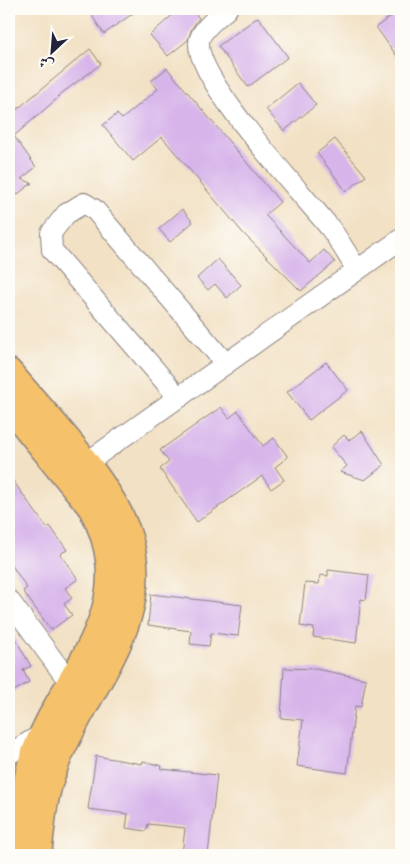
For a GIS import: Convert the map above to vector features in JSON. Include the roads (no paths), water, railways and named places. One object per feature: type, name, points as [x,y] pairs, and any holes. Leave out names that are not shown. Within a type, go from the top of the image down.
[{"type":"main road","points":[[9,372],[76,470],[91,507],[101,525],[111,568],[110,595],[104,617],[44,733],[32,761],[17,855]]},
{"type":"main road","points":[[9,406],[76,470],[110,497],[126,528],[135,557],[134,596],[114,651],[76,720],[55,765],[45,794],[38,855]]},
{"type":"street","points":[[227,9],[203,31],[198,41],[201,57],[208,72],[245,126],[331,230],[356,270]]},
{"type":"street","points":[[179,398],[52,250],[51,233],[74,208],[84,203],[94,208],[226,364]]},
{"type":"street","points":[[76,470],[401,238]]},
{"type":"street","points":[[9,600],[15,620],[70,683]]},
{"type":"street","points":[[9,754],[44,733]]}]
